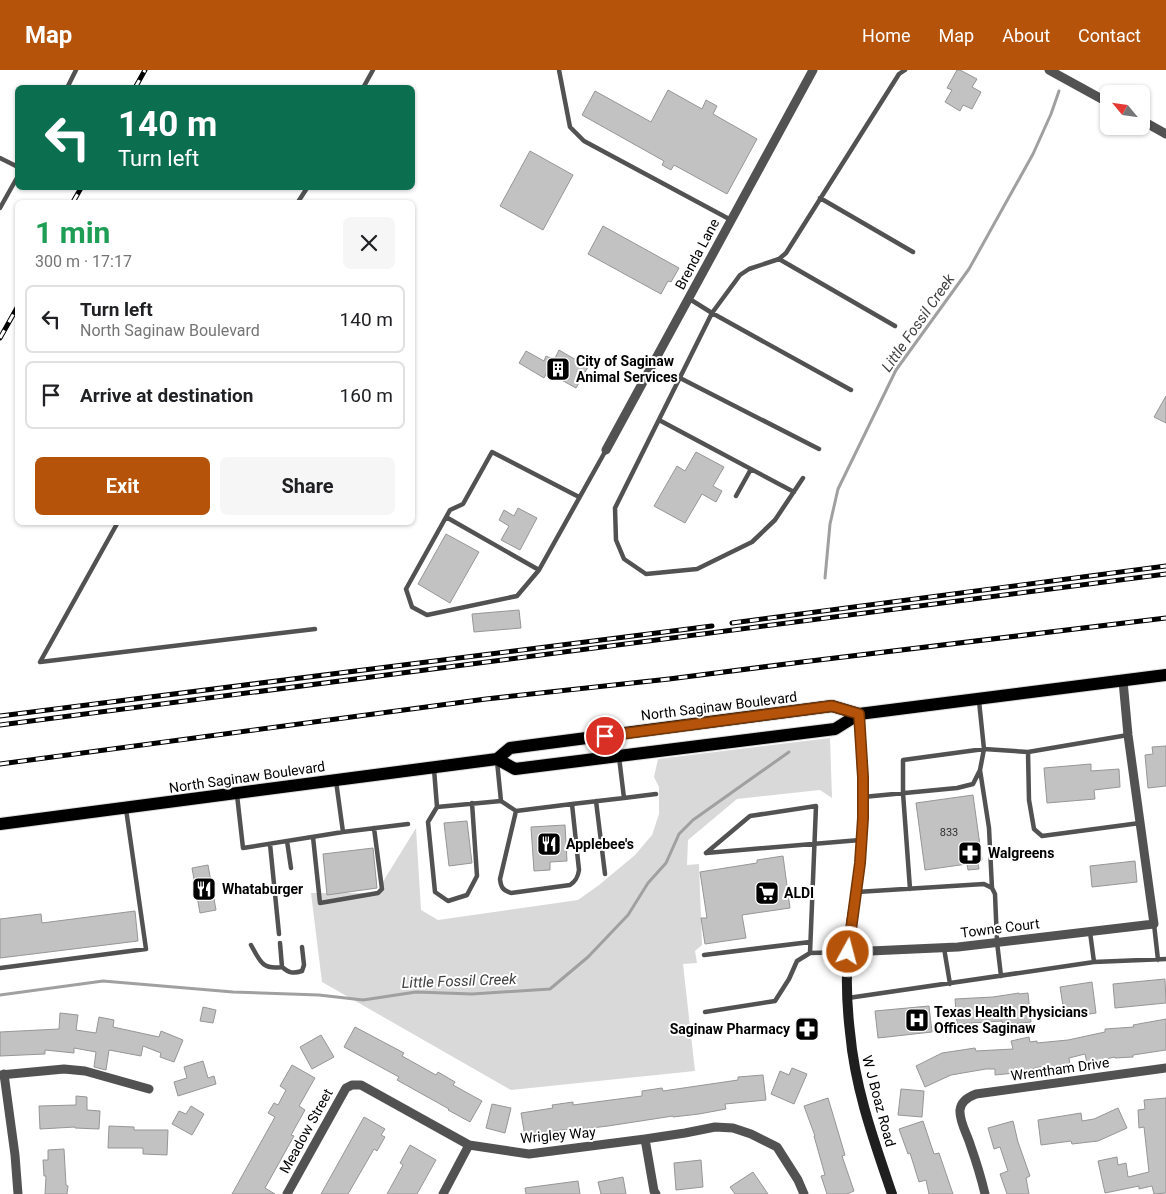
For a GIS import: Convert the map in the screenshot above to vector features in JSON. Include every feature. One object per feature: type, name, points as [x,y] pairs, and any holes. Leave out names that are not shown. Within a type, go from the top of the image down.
[{"type":"main road","name":"North Saginaw Boulevard","points":[[0,824],[434,768],[497,759],[510,748],[832,706],[859,714],[1166,675]]},
{"type":"main road","name":"North Saginaw Boulevard","points":[[497,759],[515,769],[835,730],[859,714]]},
{"type":"main road","name":"W J Boaz Road","points":[[859,714],[863,797],[862,840],[848,952],[850,1031],[859,1090],[892,1194]]},
{"type":"street","name":"Brenda Lane","points":[[606,450],[813,70]]},
{"type":"street","points":[[1049,70],[1100,98]]},
{"type":"street","points":[[1150,125],[1166,134]]},
{"type":"street","points":[[1123,681],[1128,735],[1154,924]]},
{"type":"street","name":"Towne Court","points":[[848,952],[944,948],[1154,924]]},
{"type":"street","name":"Wrentham Drive","points":[[985,1194],[961,1118],[960,1108],[967,1098],[976,1094],[1166,1068]]},
{"type":"street","points":[[18,1194],[16,1155],[2,1075],[64,1069],[85,1071],[149,1089]]},
{"type":"street","name":"Wrigley Way","points":[[352,1085],[361,1085],[469,1146],[529,1154],[646,1139],[714,1127],[733,1128],[751,1134],[777,1147],[798,1180],[804,1194]]},
{"type":"street","name":"Meadow Street","points":[[287,1194],[346,1088],[352,1085]]},
{"type":"street","points":[[646,1139],[656,1194]]},
{"type":"street","points":[[443,1194],[469,1146]]},
{"type":"lane","points":[[68,85],[76,70]]},
{"type":"lane","points":[[365,85],[373,70]]},
{"type":"lane","points":[[559,70],[570,127],[584,141],[731,220]]},
{"type":"lane","points":[[803,478],[775,520],[752,542],[697,569],[646,574],[624,560],[616,540],[615,508],[712,313],[740,274],[779,259],[786,252],[899,74],[905,70]]},
{"type":"lane","points":[[0,158],[15,166]]},
{"type":"lane","points":[[0,208],[15,181]]},
{"type":"lane","points":[[820,198],[913,252]]},
{"type":"lane","points":[[779,259],[895,326]]},
{"type":"lane","points":[[688,298],[851,390]]},
{"type":"lane","points":[[680,378],[819,449]]},
{"type":"lane","points":[[659,420],[794,492]]},
{"type":"lane","points":[[580,498],[492,452],[462,504],[450,510],[406,589],[412,607],[426,616],[517,596],[539,570],[580,498],[606,450]]},
{"type":"lane","points":[[736,496],[751,469]]},
{"type":"lane","points":[[446,517],[539,570]]},
{"type":"lane","points":[[116,525],[40,662],[315,630]]},
{"type":"lane","points":[[863,797],[957,788],[973,784],[980,770],[984,749],[978,698]]},
{"type":"lane","points":[[910,889],[902,760],[984,749],[1028,752],[1128,735]]},
{"type":"lane","points":[[1028,752],[1029,800],[1034,830],[1042,836],[1140,822]]},
{"type":"lane","points":[[619,756],[624,798]]},
{"type":"lane","points":[[497,759],[501,801]]},
{"type":"lane","points":[[434,768],[437,808],[428,822],[435,892],[448,901],[467,895],[477,876],[472,803]]},
{"type":"lane","points":[[980,770],[989,828],[992,888]]},
{"type":"lane","points":[[336,780],[344,832]]},
{"type":"lane","points":[[236,794],[243,848],[408,824]]},
{"type":"lane","points":[[437,808],[501,801],[516,812],[656,794]]},
{"type":"lane","points":[[596,801],[604,874]]},
{"type":"lane","points":[[516,812],[500,879],[501,886],[505,891],[511,893],[570,885],[575,882],[579,870],[572,804]]},
{"type":"lane","points":[[810,953],[814,843],[816,806],[750,816],[706,853],[814,843],[862,840]]},
{"type":"lane","points":[[0,968],[146,949],[126,808]]},
{"type":"lane","points":[[312,837],[320,903],[378,893],[382,889],[374,828]]},
{"type":"lane","points":[[287,841],[291,868]]},
{"type":"lane","points":[[270,844],[279,934]]},
{"type":"lane","points":[[856,892],[984,884],[992,888],[996,894],[997,942],[1001,976]]},
{"type":"lane","points":[[1154,924],[1158,960]]},
{"type":"lane","points":[[1090,931],[1094,962]]},
{"type":"lane","points":[[704,955],[810,942]]},
{"type":"lane","points":[[280,943],[282,967]]},
{"type":"lane","points":[[251,946],[265,966],[282,967],[294,973],[302,971],[304,966],[302,947]]},
{"type":"lane","points":[[944,948],[950,984]]},
{"type":"lane","points":[[705,1012],[776,1001],[797,961],[810,953],[848,952]]},
{"type":"lane","points":[[848,998],[1094,962],[1166,959]]},
{"type":"shaded area","points":[[830,738],[832,798],[820,790],[737,799],[688,840],[687,865],[699,864],[702,945],[695,951],[697,963],[683,964],[695,1071],[511,1090],[322,982],[311,893],[376,893],[416,828],[421,910],[438,920],[578,900],[635,855],[652,835],[659,814],[659,787],[654,777],[658,759]]},
{"type":"building","points":[[957,70],[977,79],[972,87],[981,92],[972,109],[963,105],[960,111],[945,102],[952,90],[947,88]]},
{"type":"building","points":[[668,90],[702,109],[706,100],[717,106],[713,114],[757,139],[727,194],[674,165],[671,170],[662,165],[664,161],[582,115],[595,91],[651,122]]},
{"type":"building","points":[[530,151],[573,175],[543,230],[500,206]]},
{"type":"building","points":[[603,226],[679,268],[671,282],[668,281],[661,294],[588,254]]},
{"type":"building","name":"City of Saginaw Animal Services","points":[[559,350],[588,367],[576,388],[547,372],[544,378],[519,363],[526,351],[544,361],[546,356],[554,360]]},
{"type":"building","points":[[1166,396],[1166,423],[1154,417]]},
{"type":"building","points":[[696,452],[724,467],[713,486],[722,491],[716,502],[702,494],[685,523],[654,506],[677,466],[685,471]]},
{"type":"building","points":[[518,508],[537,518],[520,550],[501,540],[509,526],[499,520],[504,510],[514,516]]},
{"type":"building","points":[[446,534],[479,552],[450,603],[418,584]]},
{"type":"building","points":[[519,610],[521,628],[474,632],[472,614]]},
{"type":"building","points":[[1166,746],[1166,786],[1148,788],[1145,755],[1153,754],[1152,747]]},
{"type":"building","points":[[1091,764],[1091,771],[1119,769],[1120,787],[1094,790],[1095,799],[1047,803],[1044,768]]},
{"type":"building","name":"Walgreens","points":[[973,795],[982,860],[978,861],[979,869],[968,870],[967,864],[925,870],[916,803]]},
{"type":"building","points":[[467,821],[472,863],[449,866],[444,823]]},
{"type":"building","name":"Applebee's","points":[[565,825],[567,861],[550,862],[550,870],[534,871],[531,827]]},
{"type":"building","points":[[373,848],[377,888],[327,895],[323,854]]},
{"type":"building","points":[[783,856],[790,908],[742,915],[746,938],[705,944],[701,918],[707,918],[700,872],[757,863],[757,860]]},
{"type":"building","points":[[1135,861],[1137,882],[1092,887],[1090,866]]},
{"type":"building","name":"Whataburger","points":[[208,865],[216,910],[200,913],[192,868]]},
{"type":"building","points":[[135,911],[138,941],[0,958],[0,919],[41,914],[42,923]]},
{"type":"building","points":[[1165,979],[1166,1003],[1115,1008],[1113,984]]},
{"type":"building","points":[[1092,982],[1096,1013],[1065,1018],[1060,987]]},
{"type":"building","points":[[1028,993],[1031,1022],[1003,1025],[1002,1021],[957,1024],[955,999],[993,997]]},
{"type":"building","points":[[929,1006],[932,1032],[878,1038],[875,1011]]},
{"type":"building","points":[[203,1007],[216,1010],[213,1023],[200,1021]]},
{"type":"building","points":[[60,1013],[78,1015],[76,1030],[96,1033],[99,1017],[114,1020],[113,1027],[159,1037],[161,1031],[183,1040],[174,1062],[160,1057],[161,1053],[143,1046],[141,1056],[109,1050],[106,1070],[94,1067],[96,1052],[74,1048],[74,1053],[45,1050],[45,1054],[0,1056],[0,1032],[59,1029]]},
{"type":"building","points":[[1166,1019],[1166,1050],[1133,1055],[1133,1057],[1115,1057],[1087,1063],[1085,1054],[1069,1058],[1070,1066],[1048,1068],[1048,1065],[1015,1073],[995,1075],[995,1069],[986,1069],[951,1075],[925,1087],[916,1066],[942,1053],[975,1048],[976,1051],[1013,1049],[1011,1041],[1029,1037],[1030,1042],[1037,1041],[1037,1043],[1068,1040],[1105,1032],[1105,1029],[1134,1027],[1133,1025]]},
{"type":"building","points":[[355,1027],[404,1053],[402,1056],[436,1075],[438,1072],[455,1082],[453,1085],[482,1101],[470,1122],[397,1080],[399,1077],[344,1047]]},
{"type":"building","points":[[321,1035],[334,1057],[312,1069],[300,1047]]},
{"type":"building","points":[[203,1061],[208,1078],[214,1076],[216,1084],[178,1096],[174,1082],[187,1078],[184,1067]]},
{"type":"building","points":[[292,1065],[315,1078],[299,1106],[305,1110],[291,1135],[294,1136],[265,1188],[275,1194],[232,1194],[275,1117],[268,1113],[274,1103],[278,1105],[286,1090],[280,1086]]},
{"type":"building","points":[[792,1068],[807,1074],[794,1104],[771,1094],[780,1071],[789,1075]]},
{"type":"building","points":[[763,1075],[766,1100],[725,1104],[726,1109],[699,1114],[583,1129],[583,1127],[525,1136],[521,1113],[553,1108],[552,1105],[573,1102],[573,1105],[642,1096],[642,1091],[662,1088],[663,1091],[738,1080],[738,1077]]},
{"type":"building","points":[[901,1089],[924,1091],[922,1117],[898,1115]]},
{"type":"building","points":[[76,1096],[87,1097],[87,1110],[100,1111],[99,1129],[75,1127],[40,1129],[39,1106],[76,1105]]},
{"type":"building","points":[[828,1098],[845,1155],[842,1156],[854,1191],[847,1194],[827,1194],[821,1176],[825,1175],[815,1136],[804,1106]]},
{"type":"building","points":[[1166,1098],[1166,1193],[1154,1194],[1152,1186],[1139,1189],[1139,1186],[1105,1193],[1098,1161],[1117,1157],[1118,1165],[1126,1163],[1128,1177],[1149,1172],[1144,1127],[1139,1128],[1138,1110],[1145,1109],[1144,1100]]},
{"type":"building","points":[[492,1104],[511,1108],[505,1133],[486,1128]]},
{"type":"building","points":[[191,1106],[204,1114],[192,1135],[172,1124],[179,1111],[186,1114]]},
{"type":"building","points":[[1118,1108],[1127,1128],[1098,1141],[1072,1144],[1071,1141],[1041,1145],[1038,1120],[1081,1113],[1082,1121],[1094,1119]]},
{"type":"building","points":[[364,1117],[385,1129],[381,1135],[385,1137],[377,1151],[374,1149],[348,1194],[321,1194]]},
{"type":"building","points":[[923,1121],[934,1154],[939,1153],[953,1194],[929,1194],[926,1180],[919,1182],[910,1153],[908,1154],[899,1129]]},
{"type":"building","points":[[1013,1121],[1030,1176],[1026,1178],[1029,1194],[1007,1194],[1000,1174],[1008,1171],[1000,1147],[994,1149],[988,1128]]},
{"type":"building","points":[[109,1126],[134,1127],[134,1130],[168,1130],[167,1155],[143,1154],[143,1148],[108,1148]]},
{"type":"building","points":[[410,1145],[436,1160],[417,1194],[387,1194],[403,1165],[400,1163]]},
{"type":"building","points":[[64,1149],[66,1185],[68,1186],[67,1194],[45,1194],[46,1176],[44,1176],[43,1160],[48,1160],[48,1150]]},
{"type":"building","points":[[701,1160],[703,1187],[676,1190],[674,1163]]},
{"type":"building","points":[[753,1172],[768,1194],[735,1194],[730,1187]]},
{"type":"building","points":[[623,1177],[626,1194],[601,1194],[598,1182]]},
{"type":"building","points":[[578,1181],[580,1194],[526,1194],[525,1188]]},
{"type":"waterway","name":"Little Fossil Creek","points":[[825,578],[830,524],[838,489],[896,370],[969,269],[1033,154],[1059,91]]},
{"type":"waterway","name":"Little Fossil Creek","points":[[0,995],[103,981],[233,992],[319,995],[363,1000],[416,992],[472,994],[550,989],[588,957],[628,915],[648,883],[666,863],[679,834],[693,820],[789,752]]},
{"type":"railway","points":[[137,85],[145,70]]},
{"type":"railway","points":[[74,200],[80,190]]},
{"type":"railway","points":[[0,338],[15,311]]},
{"type":"railway","points":[[732,623],[1166,566]]},
{"type":"railway","points":[[0,725],[1166,574]]},
{"type":"railway","points":[[0,764],[486,699],[669,679],[1166,618]]},
{"type":"railway","points":[[0,716],[712,626]]},
{"type":"place","name":"City of Saginaw Animal Services","points":[[558,369]]},
{"type":"place","name":"Applebee's","points":[[549,844]]},
{"type":"place","name":"Walgreens","points":[[970,853]]},
{"type":"place","name":"Whataburger","points":[[204,889]]},
{"type":"place","name":"ALDI","points":[[767,893]]},
{"type":"place","name":"Texas Health Physicians Offices Saginaw","points":[[917,1020]]},
{"type":"place","name":"Saginaw Pharmacy","points":[[807,1029]]},
{"type":"route","points":[[605,736],[832,706],[859,714],[863,777],[863,818],[860,863],[848,952]]}]
